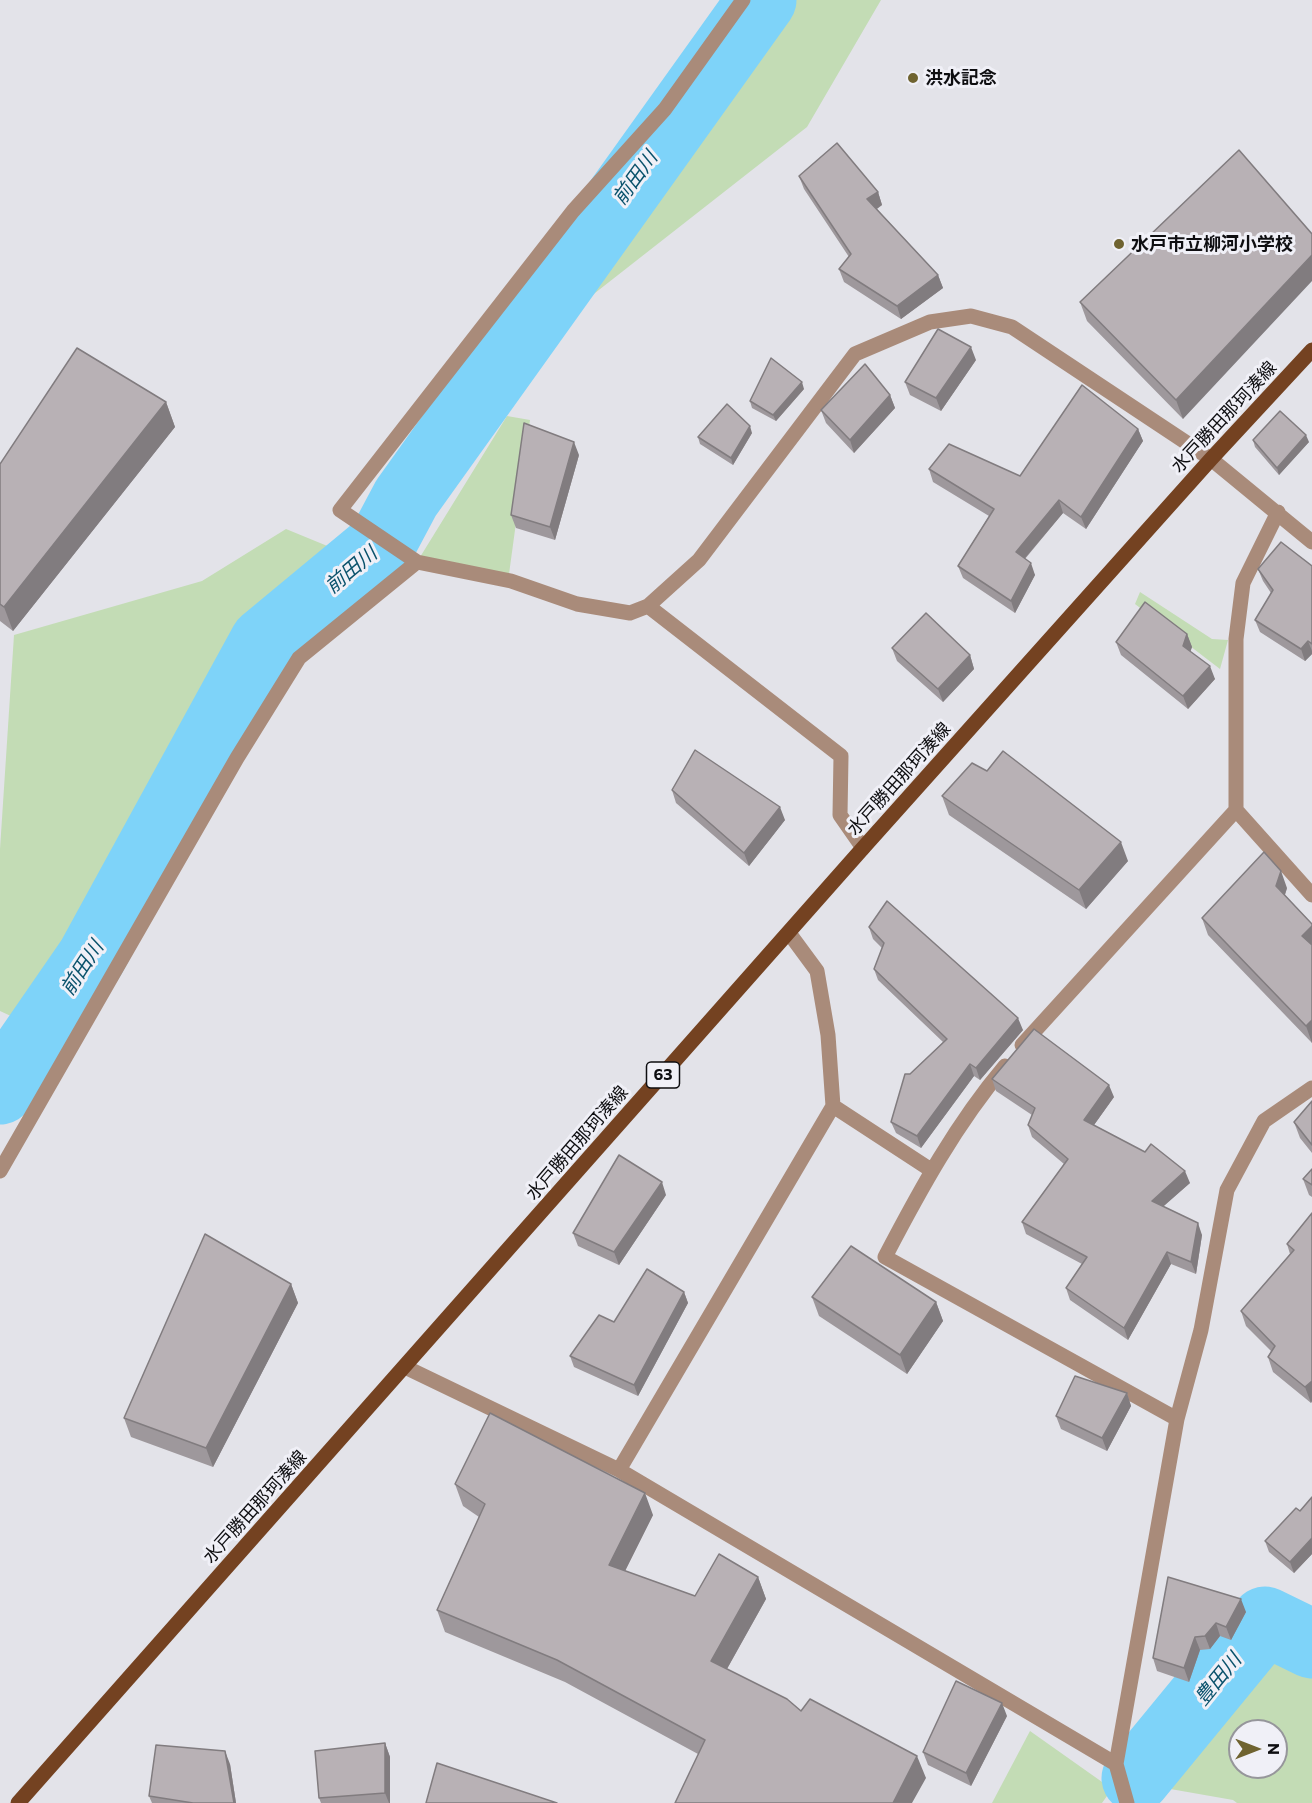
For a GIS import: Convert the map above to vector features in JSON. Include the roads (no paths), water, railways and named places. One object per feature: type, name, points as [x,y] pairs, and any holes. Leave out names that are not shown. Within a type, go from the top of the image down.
[{"type":"main road","name":"水戸勝田那珂湊線","points":[[18,1803],[863,848],[1211,459],[1312,350]]},
{"type":"street","points":[[743,0],[665,109],[573,211],[340,510],[417,562],[511,581],[577,604],[630,613],[648,606],[699,560],[855,354],[930,322],[971,316],[1012,327],[1211,459],[1312,542]]},
{"type":"street","points":[[1278,512],[1243,583],[1236,639],[1236,810],[1312,895]]},
{"type":"street","points":[[0,1171],[237,758],[299,658],[417,562]]},
{"type":"street","points":[[648,606],[841,756],[840,816],[863,848]]},
{"type":"street","points":[[1176,1419],[885,1257],[931,1170],[981,1094],[1051,1011],[1236,810]]},
{"type":"street","points":[[619,1470],[833,1106],[828,1035],[817,971],[789,933]]},
{"type":"street","points":[[1127,1803],[1116,1764],[1176,1419],[1201,1330],[1227,1191],[1264,1121],[1312,1088]]},
{"type":"street","points":[[833,1106],[931,1170]]},
{"type":"street","points":[[405,1367],[619,1470],[1116,1764]]},
{"type":"waterway","name":"前田川","points":[[0,1090],[91,958],[264,642],[381,545],[406,498],[762,0]]},
{"type":"waterway","name":"豊田川","points":[[1136,1778],[1265,1621],[1312,1644]]},
{"type":"place","name":"洪水記念","points":[[913,78]]},
{"type":"place","name":"水戸市立柳河小学校","points":[[1119,244]]}]
